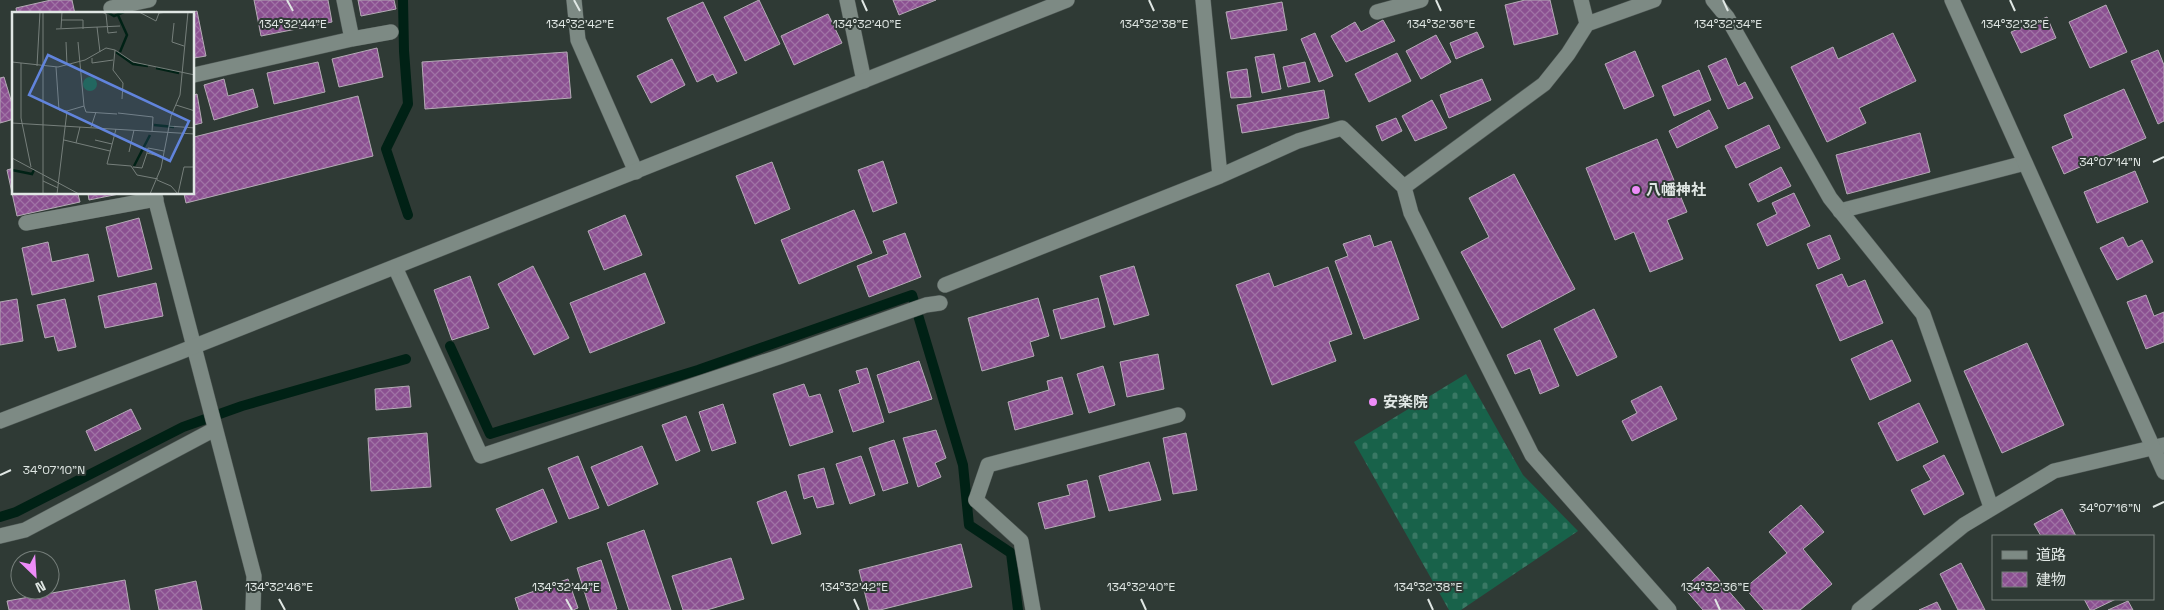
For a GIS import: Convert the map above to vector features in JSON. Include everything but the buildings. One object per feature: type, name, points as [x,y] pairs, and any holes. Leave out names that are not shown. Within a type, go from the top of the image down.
[{"type":"street","points":[[111,7],[149,0]]},
{"type":"street","points":[[344,0],[352,39]]},
{"type":"street","points":[[574,0],[578,40],[636,172]]},
{"type":"street","points":[[847,0],[864,81]]},
{"type":"street","points":[[0,421],[636,172],[1067,0]]},
{"type":"street","points":[[1203,0],[1220,176]]},
{"type":"street","points":[[1378,12],[1421,0]]},
{"type":"street","points":[[1581,0],[1587,24]]},
{"type":"street","points":[[1404,187],[1544,84],[1568,54],[1587,24],[1654,0]]},
{"type":"street","points":[[1713,0],[1728,18],[1830,198],[1923,314],[1992,507]]},
{"type":"street","points":[[1952,0],[2025,163],[2158,446],[2164,472]]},
{"type":"street","points":[[195,75],[391,32]]},
{"type":"street","points":[[945,285],[1220,176],[1298,141],[1342,128],[1404,187],[1411,213],[1532,455],[1669,610]]},
{"type":"street","points":[[1840,211],[2025,163]]},
{"type":"street","points":[[26,223],[155,196],[254,576],[253,610]]},
{"type":"street","points":[[395,267],[481,456],[933,304]]},
{"type":"street","points":[[1033,610],[1021,541],[976,500],[988,465],[1178,415]]},
{"type":"street","points":[[0,536],[25,530],[215,428]]},
{"type":"street","points":[[1867,607],[1964,525],[2054,470],[2158,446]]},
{"type":"green space","points":[[1466,374],[1523,475],[1578,531],[1461,610],[1449,610],[1354,442]]},
{"type":"waterway","points":[[403,0],[408,104],[386,149],[408,215]]},
{"type":"waterway","points":[[450,346],[490,434],[698,370],[912,295],[963,465],[969,525],[1011,553],[1018,610]]},
{"type":"waterway","points":[[0,517],[16,512],[183,427],[242,406],[406,359]]},
{"type":"place","name":"八幡神社","points":[[1636,190]]},
{"type":"place","name":"安楽院","points":[[1373,402]]}]
